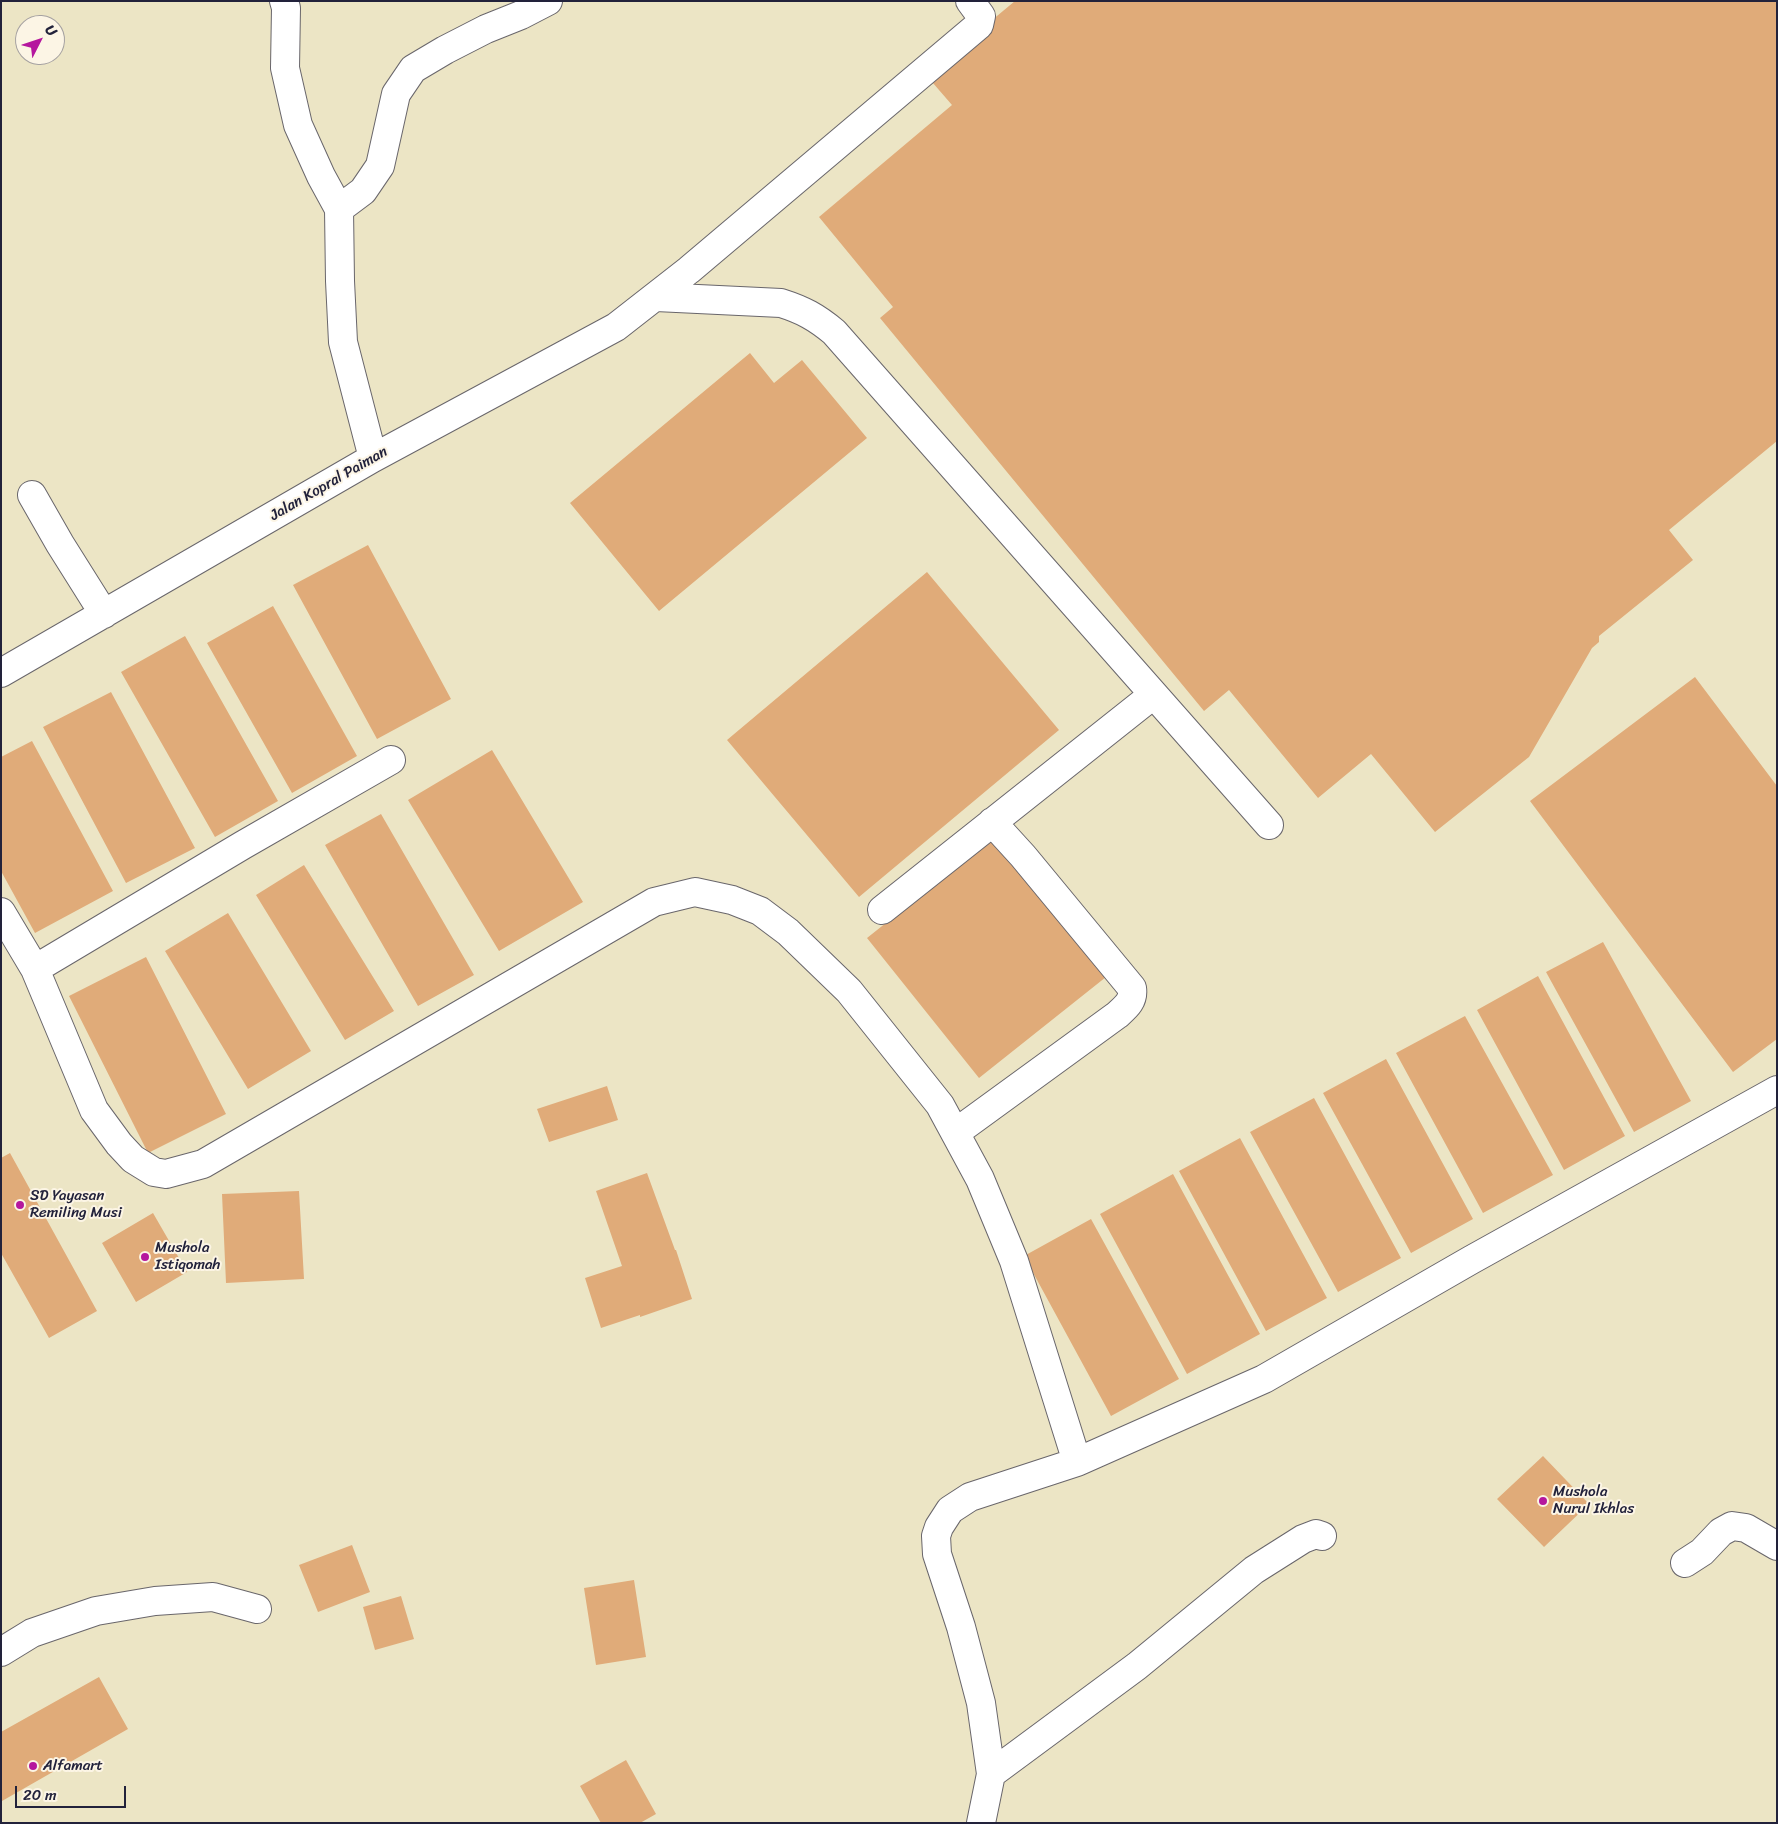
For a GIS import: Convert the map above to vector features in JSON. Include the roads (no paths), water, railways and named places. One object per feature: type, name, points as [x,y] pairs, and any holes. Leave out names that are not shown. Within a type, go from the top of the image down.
[{"type":"street","points":[[284,1],[286,8],[285,68],[298,125],[321,176],[339,209],[343,342],[373,458]]},
{"type":"street","points":[[339,209],[363,192],[380,166],[396,94],[413,69],[486,29],[521,15],[548,1]]},
{"type":"street","name":"Jalan Kopral Paiman","points":[[1,673],[373,458],[616,327],[656,297],[980,25],[981,16],[970,1]]},
{"type":"street","points":[[656,297],[781,303],[817,317],[834,332],[1270,825]]},
{"type":"street","points":[[32,495],[104,614]]},
{"type":"street","points":[[882,910],[1154,694]]},
{"type":"street","points":[[35,970],[243,845],[391,760]]},
{"type":"street","points":[[955,1133],[1117,1015],[1127,1006],[1133,995],[1132,988],[1023,856],[992,822]]},
{"type":"street","points":[[1,912],[35,970],[94,1110],[119,1144],[133,1159],[154,1172],[166,1174],[203,1164],[654,902],[695,892],[732,900],[760,911],[788,932],[849,991],[940,1106],[980,1179],[1014,1261],[1078,1462]]},
{"type":"street","points":[[981,1823],[992,1774],[980,1703],[961,1627],[937,1554],[937,1532],[944,1517],[950,1510],[970,1498],[1078,1462],[1264,1379],[1471,1260],[1777,1090]]},
{"type":"street","points":[[1685,1563],[1702,1552],[1721,1532],[1732,1526],[1746,1528],[1777,1546]]},
{"type":"street","points":[[992,1774],[1137,1666],[1254,1570],[1303,1539],[1316,1534],[1322,1536]]},
{"type":"street","points":[[1,1652],[32,1633],[96,1611],[155,1601],[213,1597],[257,1609]]},
{"type":"place","name":"SD Yayasan Remiling Musi","points":[[20,1205]]},
{"type":"place","name":"Mushola Istiqomah","points":[[145,1257]]},
{"type":"place","name":"Mushola Nurul Ikhlas","points":[[1543,1501]]},
{"type":"place","name":"Alfamart","points":[[33,1766]]}]
